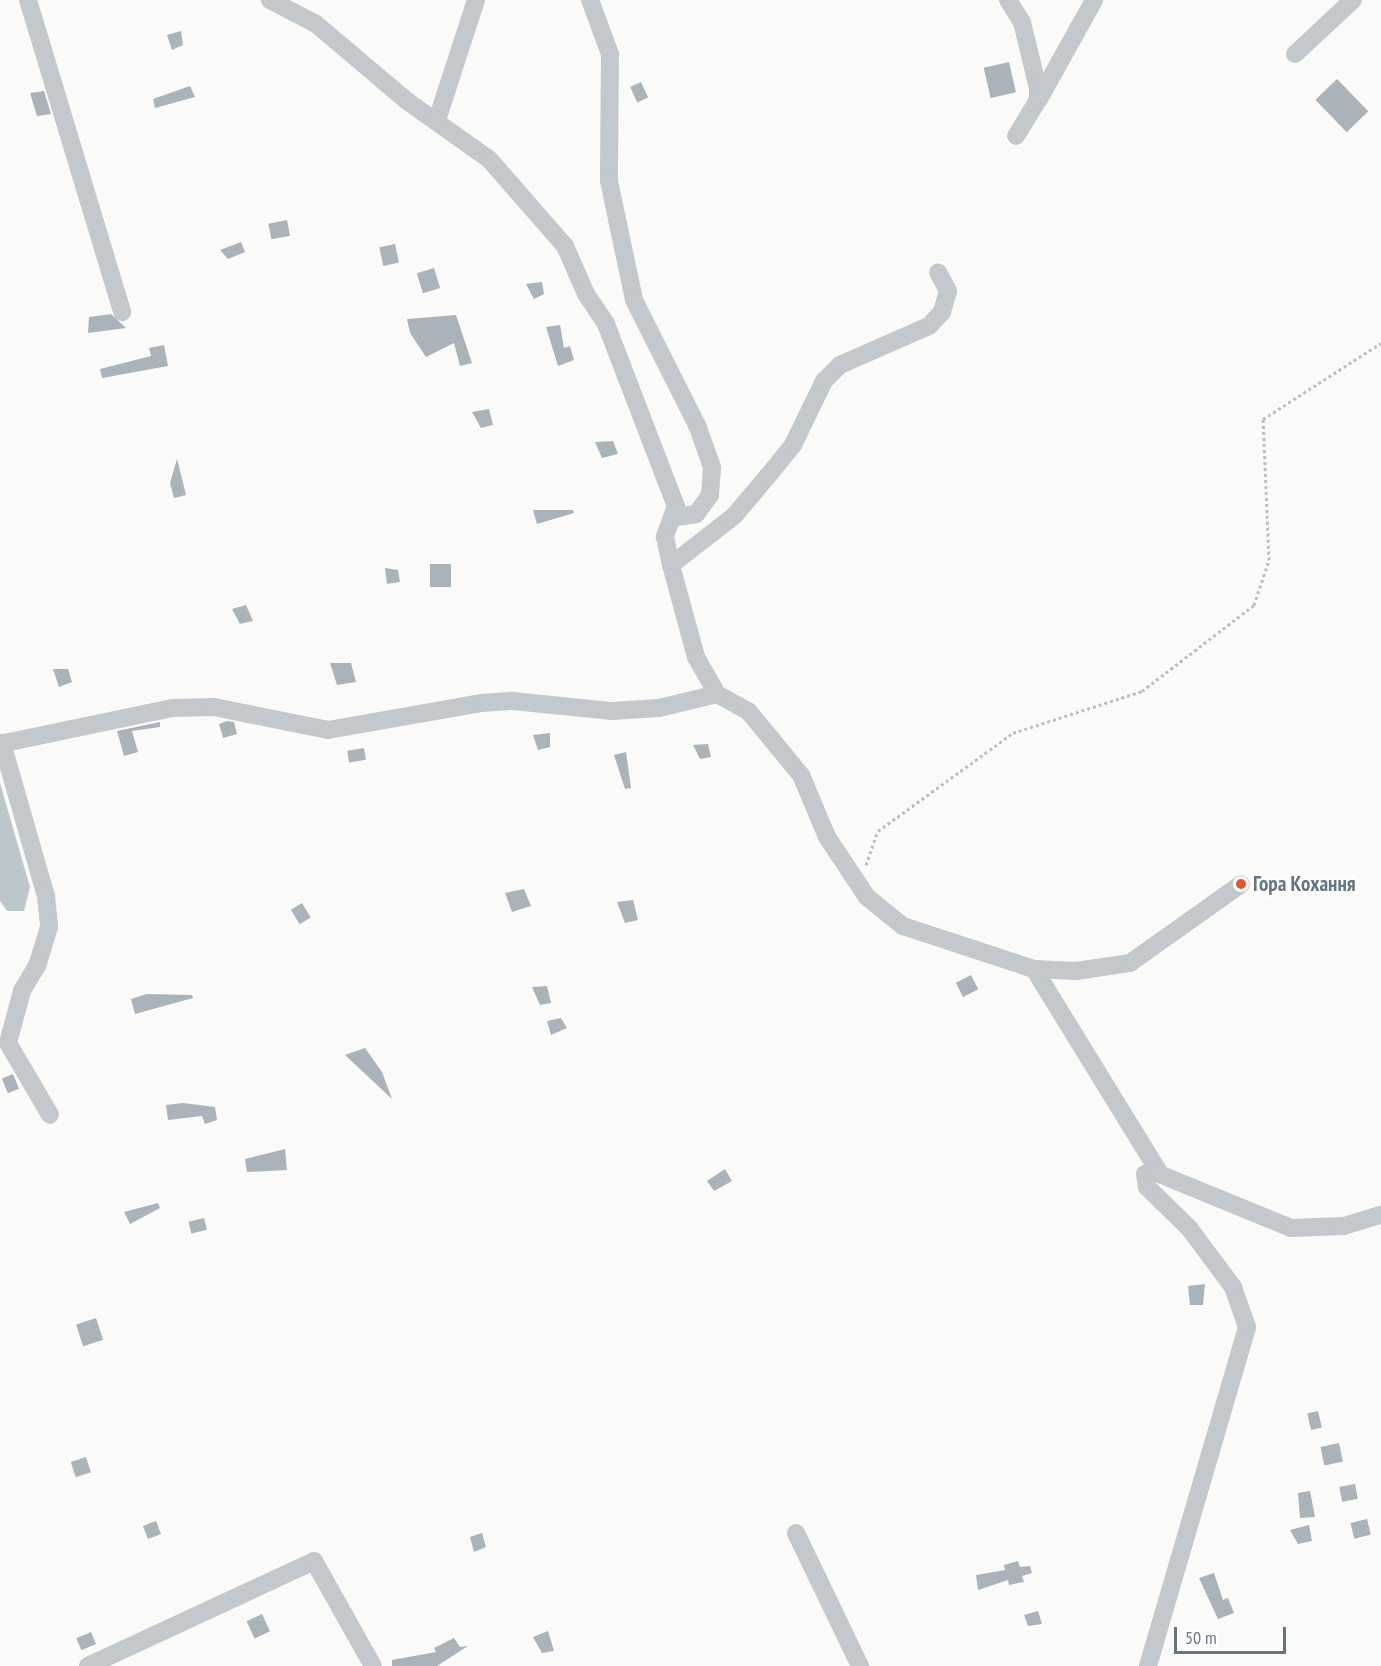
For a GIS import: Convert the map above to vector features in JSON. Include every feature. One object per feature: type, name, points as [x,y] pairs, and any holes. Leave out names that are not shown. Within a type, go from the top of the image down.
[{"type":"street","points":[[28,0],[122,312]]},
{"type":"street","points":[[270,0],[316,24],[489,159],[565,246],[586,294],[606,324],[676,506],[665,537],[696,657],[717,694],[749,712],[801,775],[827,837],[867,897],[903,926],[1034,969],[1076,971],[1130,963],[1241,884]]},
{"type":"street","points":[[437,120],[476,0]]},
{"type":"street","points":[[590,0],[610,54],[609,181],[634,300],[698,425],[712,467],[710,495],[696,514],[672,518]]},
{"type":"street","points":[[1008,0],[1022,22],[1032,56],[1038,100]]},
{"type":"street","points":[[1016,136],[1094,0]]},
{"type":"street","points":[[1295,54],[1353,0]]},
{"type":"street","points":[[671,565],[734,516],[793,445],[824,381],[840,365],[929,326],[942,312],[948,291],[938,272]]},
{"type":"street","points":[[50,1116],[8,1043],[22,991],[38,964],[49,927],[46,897],[1,743],[172,708],[214,708],[327,730],[480,703],[525,702],[612,711],[659,708],[717,694]]},
{"type":"street","points":[[1034,969],[1156,1173],[1291,1228],[1344,1226],[1381,1215]]},
{"type":"street","points":[[1148,1666],[1247,1328],[1233,1287],[1214,1259],[1147,1187],[1144,1177],[1156,1173]]},
{"type":"street","points":[[796,1533],[860,1666]]},
{"type":"street","points":[[88,1666],[314,1561],[373,1666]]},
{"type":"path","points":[[867,872],[878,831],[1013,733],[1142,691],[1254,605],[1269,560],[1263,419],[1381,343]]},
{"type":"shaded area","points":[[0,783],[30,887],[24,911],[7,911],[0,901]]},
{"type":"building","points":[[181,31],[183,45],[172,50],[167,35]]},
{"type":"building","points":[[1009,62],[1016,92],[991,98],[984,68]]},
{"type":"building","points":[[1337,79],[1368,111],[1347,132],[1315,100]]},
{"type":"building","points":[[641,82],[648,97],[637,102],[630,87]]},
{"type":"building","points":[[190,86],[195,97],[155,108],[153,99]]},
{"type":"building","points":[[44,91],[51,114],[37,116],[30,93]]},
{"type":"building","points":[[287,220],[290,236],[271,239],[268,224]]},
{"type":"building","points":[[241,242],[245,252],[228,259],[220,250]]},
{"type":"building","points":[[395,244],[399,263],[383,266],[379,247]]},
{"type":"building","points":[[434,268],[440,288],[423,293],[417,273]]},
{"type":"building","points":[[542,282],[544,294],[534,299],[526,284]]},
{"type":"building","points":[[111,314],[126,328],[88,333],[89,317]]},
{"type":"building","points":[[456,315],[472,363],[460,366],[454,343],[426,357],[410,333],[407,319]]},
{"type":"building","points":[[560,325],[564,348],[570,346],[574,360],[558,366],[546,327]]},
{"type":"building","points":[[164,345],[168,366],[102,378],[100,369],[151,356],[149,348]]},
{"type":"building","points":[[489,409],[493,425],[481,428],[472,412]]},
{"type":"building","points":[[613,441],[618,454],[602,458],[595,442]]},
{"type":"building","points":[[177,459],[186,495],[174,498],[170,483]]},
{"type":"building","points":[[533,510],[573,510],[574,513],[537,524]]},
{"type":"building","points":[[430,564],[451,564],[451,587],[430,587]]},
{"type":"building","points":[[385,568],[398,570],[400,582],[387,584]]},
{"type":"building","points":[[246,605],[253,621],[240,624],[232,609]]},
{"type":"building","points":[[330,663],[351,663],[356,682],[337,685]]},
{"type":"building","points":[[53,669],[68,669],[72,682],[59,687]]},
{"type":"building","points":[[227,721],[234,722],[237,734],[223,738],[219,724]]},
{"type":"building","points":[[160,722],[160,727],[132,731],[138,752],[124,756],[117,731]]},
{"type":"building","points":[[550,733],[550,747],[538,750],[533,735]]},
{"type":"building","points":[[708,744],[711,757],[700,759],[693,745]]},
{"type":"building","points":[[364,748],[366,760],[349,763],[347,751]]},
{"type":"building","points":[[626,752],[631,788],[625,789],[614,755]]},
{"type":"building","points":[[524,889],[531,906],[512,912],[505,893]]},
{"type":"building","points":[[633,900],[638,920],[625,923],[617,902]]},
{"type":"building","points":[[302,903],[311,918],[300,924],[291,910]]},
{"type":"building","points":[[971,975],[978,989],[963,997],[956,983]]},
{"type":"building","points":[[547,986],[551,1003],[540,1005],[532,987]]},
{"type":"building","points":[[147,994],[192,995],[193,998],[135,1014],[131,999]]},
{"type":"building","points":[[561,1018],[567,1028],[551,1035],[547,1021]]},
{"type":"building","points":[[365,1048],[382,1072],[392,1099],[345,1055]]},
{"type":"building","points":[[13,1074],[19,1089],[8,1093],[2,1078]]},
{"type":"building","points":[[183,1103],[215,1107],[217,1120],[205,1124],[202,1116],[168,1120],[166,1105]]},
{"type":"building","points":[[285,1149],[287,1170],[247,1172],[245,1159]]},
{"type":"building","points":[[725,1169],[732,1181],[714,1191],[707,1181]]},
{"type":"building","points":[[158,1203],[160,1208],[130,1224],[124,1212]]},
{"type":"building","points":[[204,1218],[207,1230],[191,1234],[188,1222]]},
{"type":"building","points":[[1205,1284],[1203,1305],[1190,1305],[1188,1286]]},
{"type":"building","points":[[96,1318],[103,1340],[83,1346],[76,1324]]},
{"type":"building","points":[[1318,1411],[1322,1428],[1311,1430],[1307,1413]]},
{"type":"building","points":[[1339,1443],[1343,1462],[1324,1466],[1320,1447]]},
{"type":"building","points":[[86,1457],[91,1472],[76,1477],[71,1462]]},
{"type":"building","points":[[1355,1484],[1358,1499],[1342,1502],[1339,1487]]},
{"type":"building","points":[[1310,1491],[1315,1517],[1300,1518],[1298,1493]]},
{"type":"building","points":[[1367,1519],[1371,1535],[1354,1539],[1351,1523]]},
{"type":"building","points":[[156,1521],[161,1534],[148,1539],[143,1526]]},
{"type":"building","points":[[1309,1525],[1312,1541],[1298,1544],[1290,1530]]},
{"type":"building","points":[[482,1533],[486,1547],[474,1552],[470,1537]]},
{"type":"building","points":[[1018,1561],[1020,1567],[1030,1566],[1032,1573],[1022,1576],[1024,1582],[1009,1585],[1008,1580],[978,1590],[976,1575],[1005,1570],[1004,1565]]},
{"type":"building","points":[[1214,1573],[1223,1600],[1228,1598],[1234,1613],[1218,1619],[1199,1578]]},
{"type":"building","points":[[1038,1611],[1042,1624],[1028,1626],[1024,1615]]},
{"type":"building","points":[[262,1614],[270,1631],[255,1638],[247,1621]]},
{"type":"building","points":[[548,1631],[554,1651],[542,1653],[533,1637]]},
{"type":"building","points":[[91,1632],[96,1644],[81,1650],[76,1638]]},
{"type":"building","points":[[454,1638],[460,1647],[468,1646],[437,1666],[392,1666],[392,1660],[436,1652],[434,1648]]},
{"type":"place","name":"Гора Кохання","points":[[1241,884]]}]
